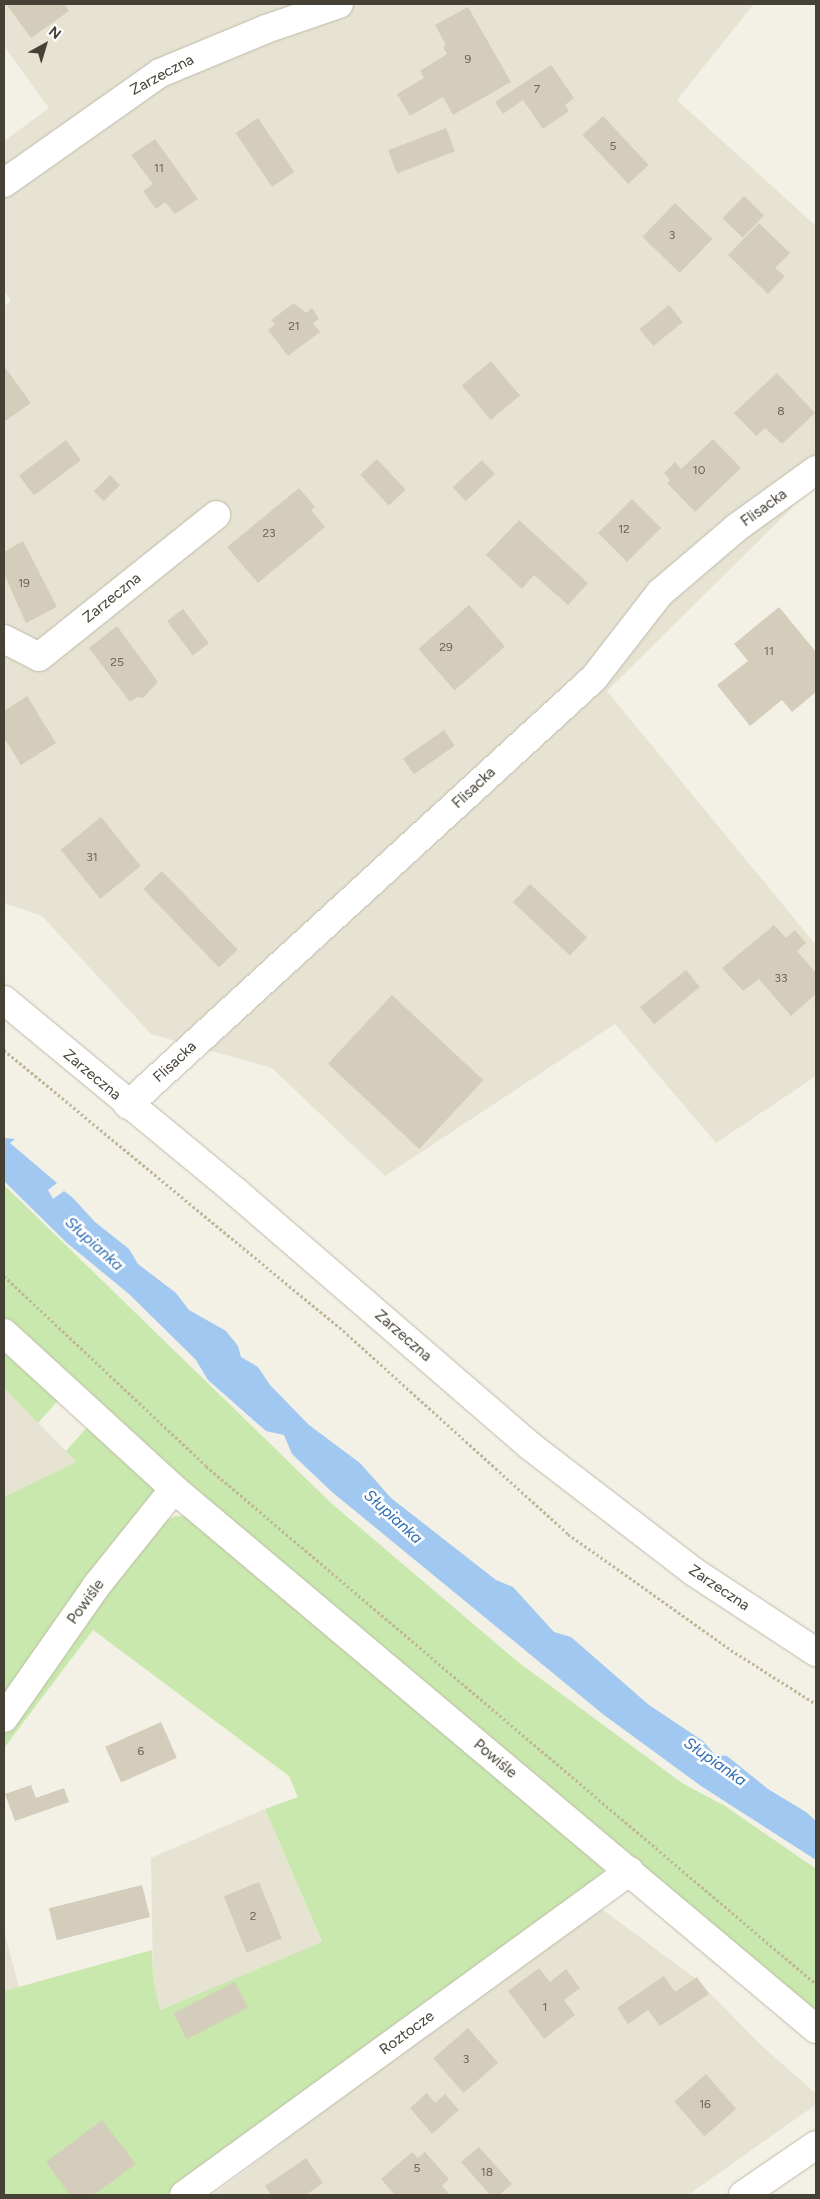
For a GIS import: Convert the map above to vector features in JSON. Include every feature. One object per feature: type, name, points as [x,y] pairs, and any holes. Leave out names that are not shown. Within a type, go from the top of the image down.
[{"type":"street","name":"Zarzeczna","points":[[4,183],[160,73],[266,28],[339,4]]},
{"type":"street","name":"Flisacka","points":[[128,1105],[594,678],[660,593],[736,528],[816,470]]},
{"type":"street","name":"Zarzeczna","points":[[4,639],[40,657],[216,515]]},
{"type":"street","name":"Zarzeczna","points":[[4,1000],[128,1105],[236,1192],[530,1446],[694,1572],[816,1652]]},
{"type":"street","name":"Powiśle","points":[[4,1333],[174,1489],[816,2029]]},
{"type":"street","name":"Powiśle","points":[[4,1718],[97,1585],[174,1489]]},
{"type":"street","name":"Roztocze","points":[[184,2195],[630,1872]]},
{"type":"street","points":[[743,2195],[816,2146]]},
{"type":"path","points":[[4,1050],[347,1334],[568,1534],[731,1650],[816,1704]]},
{"type":"path","points":[[4,1276],[206,1466],[816,1984]]},
{"type":"shaded area","points":[[4,4],[754,4],[677,100],[816,226],[816,484],[607,691],[816,945],[816,1076],[716,1143],[615,1024],[385,1176],[272,1068],[151,1034],[42,916],[4,903],[4,306],[11,301],[4,290],[4,141],[49,108],[4,46]]},
{"type":"shaded area","points":[[4,1388],[77,1462],[4,1497]]},
{"type":"shaded area","points":[[265,1809],[322,1943],[159,2010],[153,1979],[151,1858]]},
{"type":"shaded area","points":[[599,1907],[696,1979],[761,2045],[816,2094],[814,2106],[688,2195],[213,2195],[453,2012]]},
{"type":"shaded area","points":[[4,1931],[19,1987],[4,1991]]},
{"type":"green space","points":[[4,1185],[331,1503],[518,1662],[682,1783],[725,1806],[816,1869],[816,2016],[549,1794],[4,1325]]},
{"type":"green space","points":[[4,1344],[62,1396],[38,1423],[4,1388]]},
{"type":"green space","points":[[90,1424],[144,1474],[158,1495],[4,1698],[4,1497],[76,1462],[66,1451]]},
{"type":"green space","points":[[176,1516],[192,1517],[606,1864],[602,1875],[577,1901],[170,2195],[4,2195],[4,1991],[152,1950],[153,1979],[160,2010],[322,1942],[265,1809],[298,1797],[289,1776],[93,1630],[4,1748],[4,1733],[66,1647],[161,1523]]},
{"type":"water","name":"Słupianka","points":[[4,1138],[15,1139],[10,1143],[57,1183],[48,1190],[53,1199],[64,1191],[72,1197],[95,1222],[129,1249],[138,1264],[176,1293],[189,1310],[226,1331],[238,1346],[241,1357],[258,1367],[270,1385],[309,1425],[360,1463],[391,1498],[496,1580],[513,1587],[554,1632],[571,1637],[649,1705],[703,1741],[715,1755],[727,1756],[768,1789],[806,1812],[816,1821],[816,1860],[701,1786],[604,1715],[332,1492],[292,1454],[284,1435],[266,1431],[208,1380],[196,1360],[129,1294],[67,1243],[4,1181]]},
{"type":"building","points":[[6,4],[64,4],[69,11],[31,38]]},
{"type":"building","points":[[468,7],[511,82],[453,115],[443,97],[410,116],[397,94],[424,78],[420,71],[447,54],[443,47],[446,45],[435,25]]},
{"type":"building","points":[[551,65],[574,98],[565,105],[569,111],[543,129],[523,100],[503,114],[495,102]]},
{"type":"building","points":[[603,116],[649,165],[628,184],[583,135]]},
{"type":"building","points":[[258,118],[294,172],[272,187],[236,133]]},
{"type":"building","points":[[446,128],[455,151],[397,174],[388,150]]},
{"type":"building","points":[[155,139],[198,199],[175,214],[165,202],[156,209],[143,191],[153,184],[131,155]]},
{"type":"building","points":[[744,196],[764,215],[743,238],[722,218]]},
{"type":"building","points":[[675,203],[712,239],[680,273],[642,237]]},
{"type":"building","points":[[759,223],[790,253],[775,268],[785,276],[768,294],[728,255]]},
{"type":"building","points":[[294,303],[306,313],[312,308],[319,319],[313,323],[320,332],[288,356],[268,330],[275,324],[271,320]]},
{"type":"building","points":[[669,305],[683,322],[653,346],[639,329]]},
{"type":"building","points":[[491,361],[520,395],[491,420],[462,385]]},
{"type":"building","points":[[4,366],[31,403],[4,422]]},
{"type":"building","points":[[777,373],[815,413],[782,444],[765,428],[756,436],[734,413]]},
{"type":"building","points":[[713,439],[741,468],[695,512],[667,483],[670,480],[664,473],[675,462],[681,469]]},
{"type":"building","points":[[66,440],[81,460],[34,495],[19,476]]},
{"type":"building","points":[[377,459],[406,490],[389,505],[360,475]]},
{"type":"building","points":[[482,460],[495,474],[466,501],[453,487]]},
{"type":"building","points":[[110,475],[120,485],[104,501],[94,491]]},
{"type":"building","points":[[299,488],[315,507],[311,510],[325,527],[258,583],[227,547]]},
{"type":"building","points":[[632,499],[661,528],[627,562],[598,533]]},
{"type":"building","points":[[519,520],[588,583],[568,605],[534,575],[522,589],[486,555]]},
{"type":"building","points":[[23,541],[57,607],[26,623],[4,574],[4,552]]},
{"type":"building","points":[[469,605],[505,647],[455,690],[418,649]]},
{"type":"building","points":[[779,607],[816,652],[816,692],[792,712],[782,700],[750,726],[717,685],[748,661],[734,644]]},
{"type":"building","points":[[183,609],[209,643],[193,655],[167,621]]},
{"type":"building","points":[[117,626],[158,682],[143,698],[137,697],[130,702],[89,648]]},
{"type":"building","points":[[27,696],[56,743],[21,765],[4,738],[4,711]]},
{"type":"building","points":[[444,730],[455,746],[414,774],[403,759]]},
{"type":"building","points":[[101,817],[141,866],[100,899],[61,850]]},
{"type":"building","points":[[162,871],[238,949],[219,967],[143,889]]},
{"type":"building","points":[[530,884],[587,937],[570,955],[513,902]]},
{"type":"building","points":[[774,925],[786,938],[795,930],[806,943],[797,951],[816,973],[816,994],[791,1016],[759,979],[743,991],[722,968]]},
{"type":"building","points":[[686,970],[700,987],[654,1024],[640,1007]]},
{"type":"building","points":[[392,995],[483,1080],[419,1149],[328,1064]]},
{"type":"building","points":[[161,1722],[177,1758],[121,1782],[105,1747]]},
{"type":"building","points":[[31,1785],[36,1798],[64,1788],[69,1802],[15,1821],[5,1794]]},
{"type":"building","points":[[259,1882],[282,1939],[247,1953],[224,1896]]},
{"type":"building","points":[[142,1885],[150,1917],[57,1940],[49,1908]]},
{"type":"building","points":[[539,1968],[550,1982],[566,1969],[580,1988],[564,2000],[575,2015],[544,2039],[508,1991]]},
{"type":"building","points":[[664,1976],[675,1992],[697,1977],[709,1994],[660,2026],[648,2010],[628,2024],[617,2008]]},
{"type":"building","points":[[235,1982],[248,2008],[187,2039],[174,2013]]},
{"type":"building","points":[[468,2028],[498,2063],[463,2093],[433,2058]]},
{"type":"building","points":[[706,2074],[736,2109],[704,2136],[674,2102]]},
{"type":"building","points":[[427,2093],[435,2103],[445,2094],[459,2110],[432,2134],[410,2108]]},
{"type":"building","points":[[102,2120],[136,2164],[94,2195],[70,2195],[46,2162]]},
{"type":"building","points":[[479,2147],[512,2184],[499,2195],[490,2195],[461,2162]]},
{"type":"building","points":[[412,2152],[418,2158],[425,2152],[449,2179],[442,2186],[450,2195],[395,2195],[381,2179]]},
{"type":"building","points":[[306,2158],[323,2183],[306,2195],[271,2195],[265,2186]]}]
